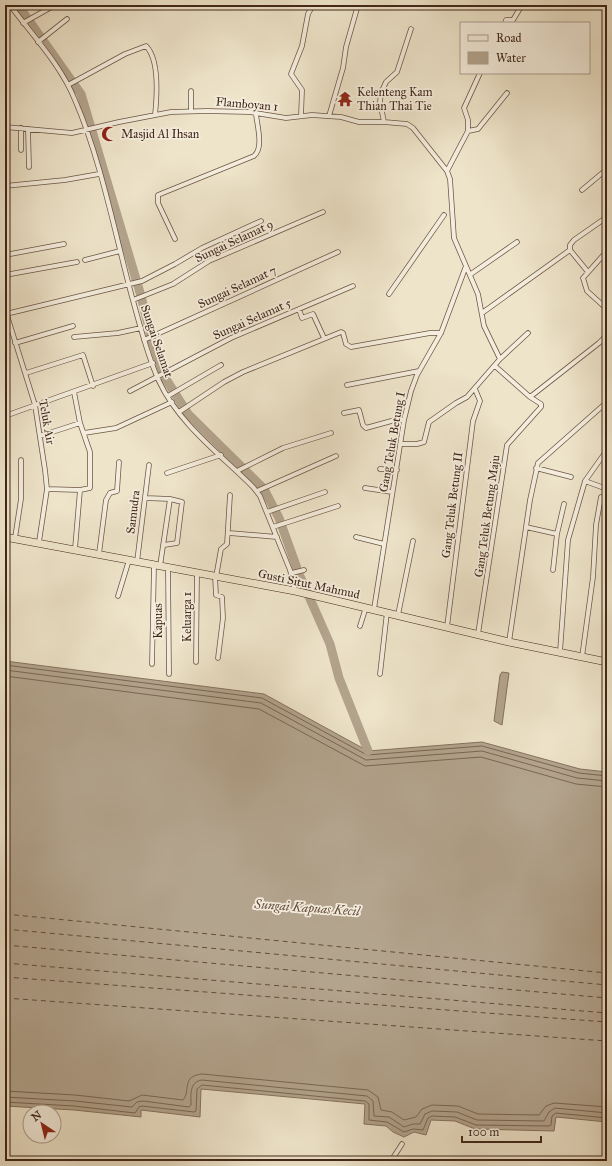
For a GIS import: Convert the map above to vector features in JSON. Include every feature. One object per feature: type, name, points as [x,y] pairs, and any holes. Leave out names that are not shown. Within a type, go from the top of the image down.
[{"type":"highway","name":"Gusti Situt Mahmud","points":[[5,537],[39,542],[157,566],[297,591],[374,608],[508,642],[607,662]]},
{"type":"street","name":"Sungai Selamat","points":[[10,5],[25,22],[69,84],[87,131],[141,328],[159,376],[170,395],[172,402],[181,410],[190,425],[258,490],[276,527],[277,537],[294,573],[297,591]]},
{"type":"street","points":[[25,22],[55,5]]},
{"type":"street","points":[[302,116],[302,90],[291,74],[302,46],[308,14],[313,5]]},
{"type":"street","points":[[329,116],[343,68],[346,46],[358,5]]},
{"type":"street","points":[[506,22],[513,20],[522,5]]},
{"type":"street","points":[[39,41],[67,19]]},
{"type":"street","points":[[384,122],[380,102],[381,93],[386,82],[397,72],[411,29]]},
{"type":"street","points":[[69,84],[135,49],[146,46],[154,56],[155,115]]},
{"type":"street","points":[[480,74],[464,108],[468,120],[468,131],[447,171],[450,179],[452,196],[454,238],[478,294],[484,326],[500,359]]},
{"type":"street","points":[[190,112],[191,91]]},
{"type":"street","points":[[468,131],[478,129],[507,93]]},
{"type":"street","name":"Flamboyan 1","points":[[5,127],[72,133],[87,131],[119,122],[155,115],[190,112],[256,114],[286,118],[302,116],[341,117],[359,122],[407,124],[418,133],[447,171]]},
{"type":"street","points":[[175,239],[158,203],[158,194],[242,162],[257,154],[260,143],[256,114]]},
{"type":"street","points":[[5,127],[5,132]]},
{"type":"street","points":[[21,128],[21,150]]},
{"type":"street","points":[[28,129],[29,167]]},
{"type":"street","points":[[582,190],[607,169]]},
{"type":"street","points":[[5,186],[65,180],[99,174]]},
{"type":"street","name":"Sungai Selamat 9","points":[[133,300],[139,299],[173,284],[210,261],[323,212]]},
{"type":"street","points":[[389,294],[443,214],[452,218]]},
{"type":"street","points":[[588,272],[570,250],[570,245],[574,240],[607,216]]},
{"type":"street","points":[[6,314],[134,283],[162,271],[202,248],[261,221]]},
{"type":"street","points":[[470,274],[517,242]]},
{"type":"street","points":[[5,255],[64,244]]},
{"type":"street","points":[[482,314],[570,250]]},
{"type":"street","points":[[85,260],[120,251]]},
{"type":"street","points":[[607,251],[583,277],[585,288],[607,309]]},
{"type":"street","name":"Sungai Selamat 7","points":[[146,340],[240,295],[338,252]]},
{"type":"street","points":[[5,275],[77,262]]},
{"type":"street","name":"Gang Teluk Betung I","points":[[374,608],[392,492],[410,391],[419,371],[441,333],[466,266]]},
{"type":"street","name":"Sungai Selamat 5","points":[[130,391],[231,338],[353,286]]},
{"type":"street","name":"Teluk Air","points":[[5,309],[35,405],[40,436],[47,489],[39,542]]},
{"type":"street","points":[[299,309],[302,318],[313,314],[324,338]]},
{"type":"street","points":[[15,343],[73,326]]},
{"type":"street","points":[[74,337],[118,333],[141,328]]},
{"type":"street","points":[[181,410],[224,382],[243,372],[342,332],[346,344],[351,347],[430,333],[441,333]]},
{"type":"street","points":[[401,444],[417,444],[424,442],[429,422],[467,397],[500,359],[528,333]]},
{"type":"street","points":[[495,366],[530,397],[607,336]]},
{"type":"street","points":[[26,374],[83,355],[93,386]]},
{"type":"street","points":[[5,416],[93,386],[153,363]]},
{"type":"street","points":[[170,395],[221,365]]},
{"type":"street","points":[[348,385],[419,371]]},
{"type":"street","name":"Gang Teluk Betung II","points":[[447,627],[473,421],[480,402],[475,389]]},
{"type":"street","points":[[47,489],[80,490],[90,488],[91,486],[90,452],[80,423],[74,392]]},
{"type":"street","name":"Gang Teluk Betung Maju","points":[[478,634],[507,445],[541,407],[541,404],[530,397]]},
{"type":"street","points":[[84,433],[116,428],[172,402]]},
{"type":"street","points":[[508,642],[536,468],[543,457],[607,402]]},
{"type":"street","points":[[344,413],[359,410],[363,425],[366,428],[395,420],[404,420]]},
{"type":"street","points":[[40,436],[80,423]]},
{"type":"street","points":[[238,470],[284,448],[332,433]]},
{"type":"street","points":[[560,652],[568,540],[585,481],[606,452]]},
{"type":"street","points":[[167,473],[221,455]]},
{"type":"street","points":[[258,490],[336,456]]},
{"type":"street","points":[[15,538],[21,499],[21,460]]},
{"type":"street","points":[[99,554],[106,500],[110,493],[117,491],[119,462]]},
{"type":"street","name":"Samudra","points":[[137,562],[149,464]]},
{"type":"street","points":[[536,468],[570,477]]},
{"type":"street","points":[[380,469],[397,470]]},
{"type":"street","points":[[585,481],[607,489]]},
{"type":"street","points":[[365,488],[392,492]]},
{"type":"street","points":[[75,550],[80,490]]},
{"type":"street","points":[[269,512],[325,492]]},
{"type":"street","points":[[218,658],[223,618],[222,596],[216,595],[216,577],[220,549],[227,545],[229,533],[230,495]]},
{"type":"street","points":[[582,657],[593,577],[596,525],[601,497]]},
{"type":"street","points":[[146,498],[170,499],[182,502],[177,542],[175,544],[164,545]]},
{"type":"street","points":[[152,664],[157,566],[164,545],[170,499]]},
{"type":"street","points":[[553,570],[557,534],[564,504]]},
{"type":"street","points":[[276,527],[338,506]]},
{"type":"street","points":[[526,527],[557,534]]},
{"type":"street","points":[[229,533],[277,537]]},
{"type":"street","points":[[356,537],[384,544]]},
{"type":"street","points":[[398,615],[413,541]]},
{"type":"street","points":[[118,596],[129,560]]},
{"type":"street","name":"Kapuas","points":[[168,568],[169,674]]},
{"type":"street","points":[[294,573],[303,571]]},
{"type":"street","name":"Keluarga 1","points":[[196,662],[197,573]]},
{"type":"street","points":[[360,626],[366,607]]},
{"type":"street","points":[[380,674],[387,612]]},
{"type":"street","points":[[391,1161],[402,1144]]},
{"type":"water","name":"Sungai Kapuas Kecil","points":[[5,661],[264,694],[368,751],[482,742],[580,769],[607,772],[607,1122],[556,1117],[554,1131],[475,1129],[455,1121],[431,1120],[426,1135],[414,1132],[404,1137],[393,1132],[386,1126],[364,1124],[365,1104],[201,1089],[200,1117],[141,1110],[141,1117],[62,1109],[62,1104],[22,1104],[22,1107],[5,1106]]},
{"type":"water","points":[[502,672],[509,673],[502,725],[494,721],[500,675]]},
{"type":"waterway","points":[[18,5],[81,94],[141,296],[152,341],[164,376],[188,414],[264,489],[279,518],[299,574],[330,644],[339,678],[368,751]]},
{"type":"ferry route","points":[[5,914],[607,973]]},
{"type":"ferry route","points":[[5,929],[607,985]]},
{"type":"ferry route","points":[[5,945],[607,998]]},
{"type":"ferry route","points":[[5,963],[607,1013]]},
{"type":"ferry route","points":[[5,977],[607,1022]]},
{"type":"ferry route","points":[[5,998],[607,1041]]},
{"type":"place","name":"Kelenteng Kam Thian Thai Tie","points":[[345,99]]},
{"type":"place","name":"Masjid Al Ihsan","points":[[109,134]]}]
